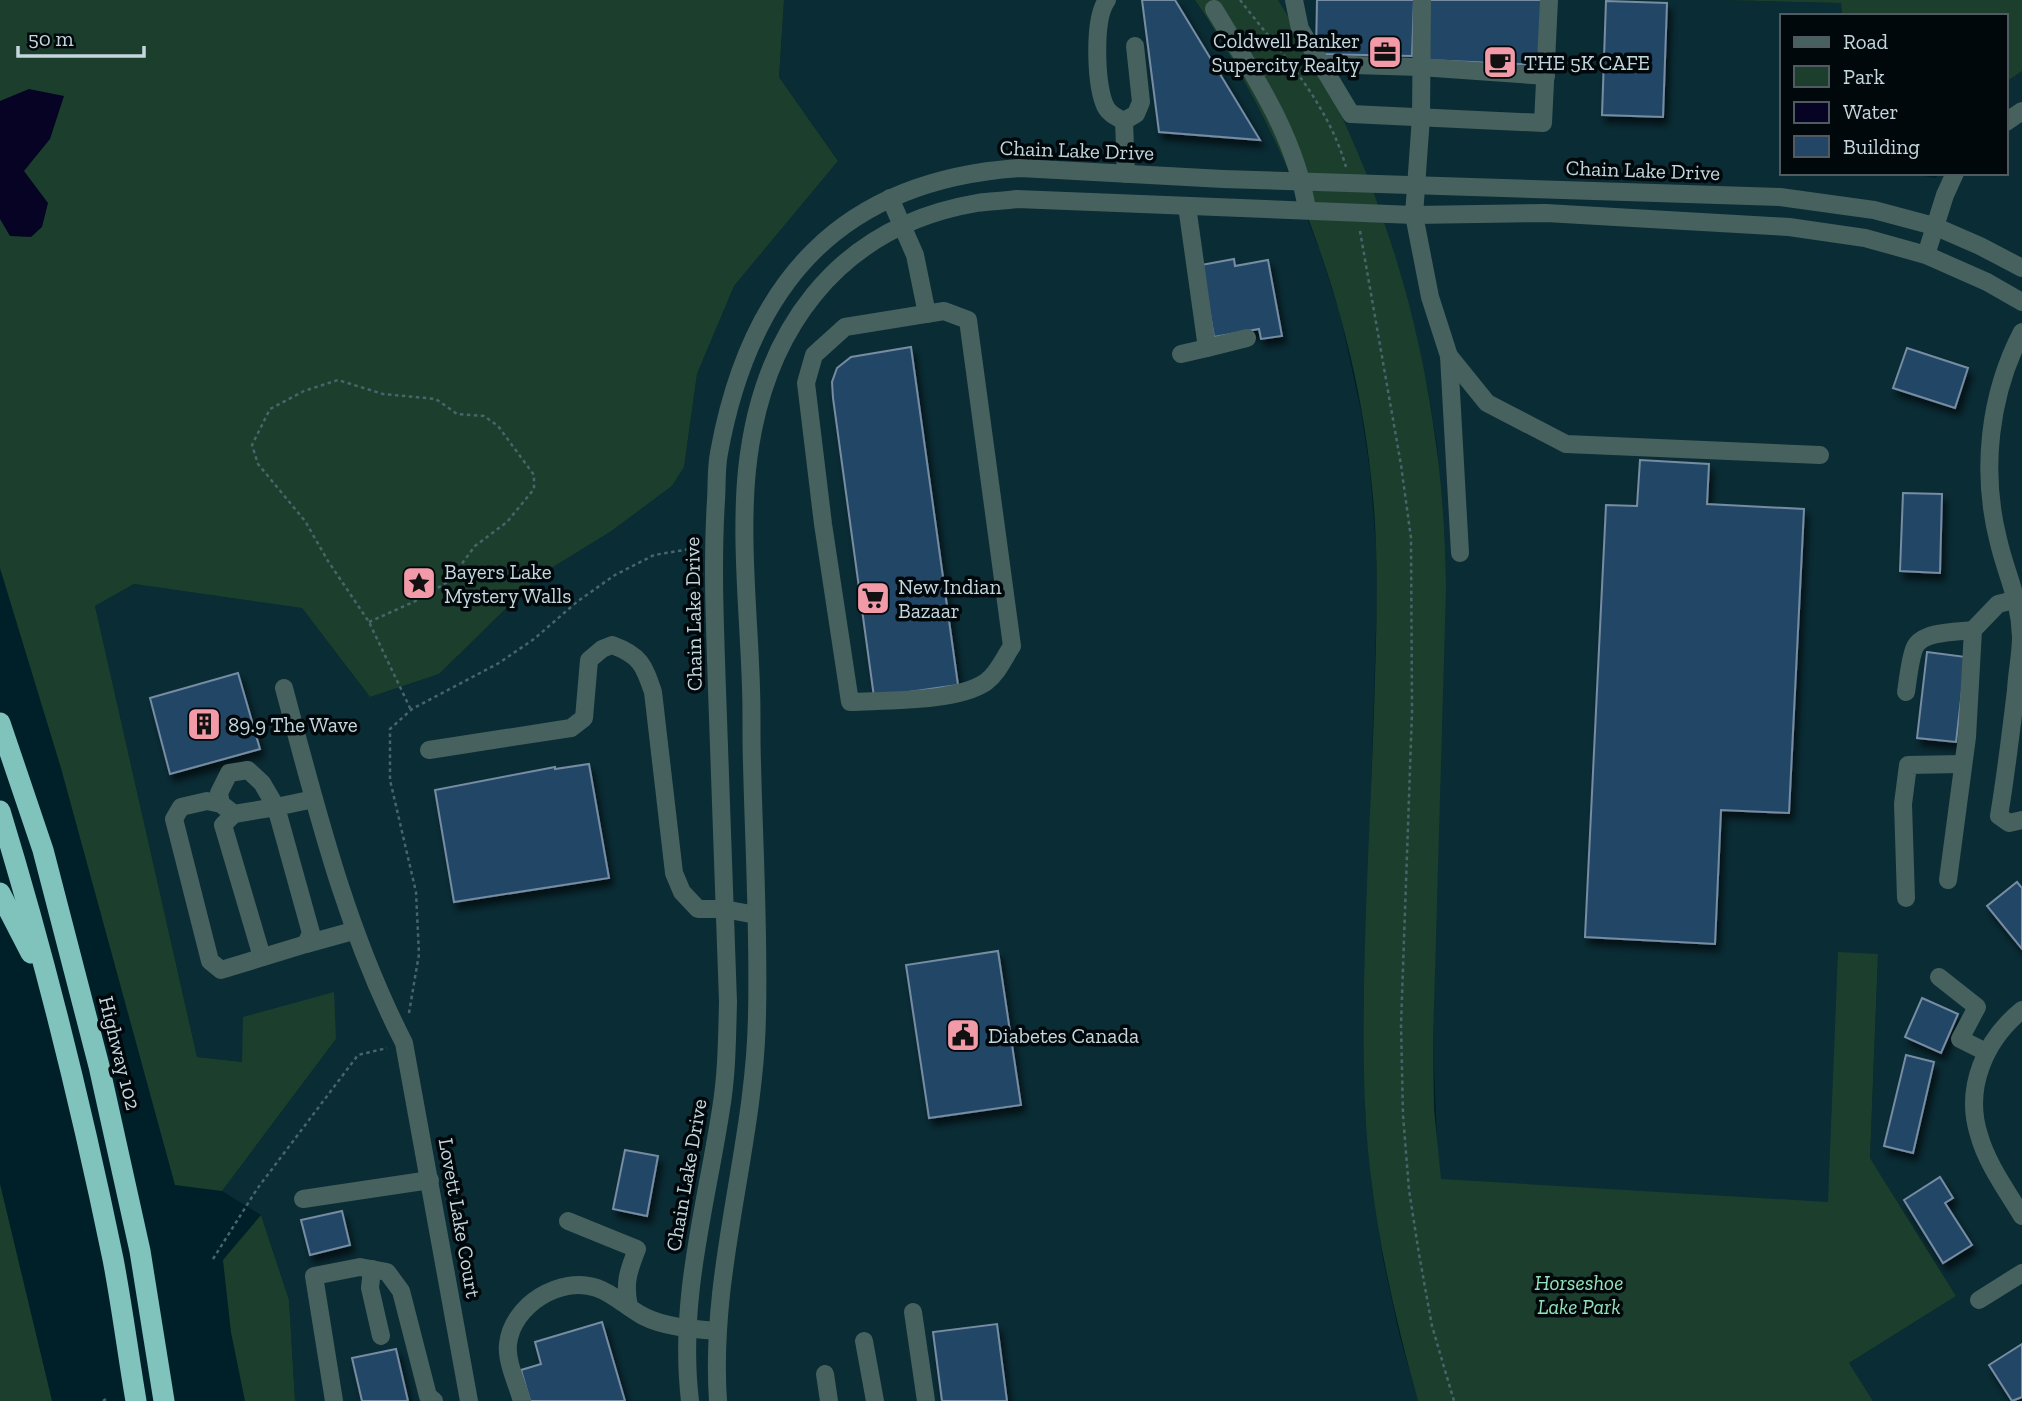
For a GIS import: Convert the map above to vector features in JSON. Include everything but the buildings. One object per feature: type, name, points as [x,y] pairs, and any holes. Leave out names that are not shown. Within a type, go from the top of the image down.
[{"type":"highway","points":[[0,713],[8,750]]},
{"type":"highway","name":"Highway 102","points":[[0,723],[43,850],[99,1066],[140,1251],[164,1401]]},
{"type":"highway","points":[[0,811],[24,890],[76,1093],[113,1262],[136,1401]]},
{"type":"highway","points":[[0,893],[47,984]]},
{"type":"street","points":[[1107,0],[1098,24],[1100,83],[1104,106],[1112,115],[1124,121]]},
{"type":"street","points":[[1294,0],[1300,29],[1351,114],[1543,122],[1549,0]]},
{"type":"street","points":[[1422,0],[1418,185],[1414,215],[1430,297],[1449,356],[1460,553]]},
{"type":"street","points":[[1214,9],[1280,123],[1303,181],[1307,210]]},
{"type":"street","points":[[1124,121],[1136,114],[1141,102],[1135,46]]},
{"type":"street","points":[[1320,64],[1420,67],[1546,76]]},
{"type":"street","points":[[1124,121],[1126,174]]},
{"type":"street","name":"Chain Lake Drive","points":[[690,1401],[688,1328],[701,1213],[726,1073],[729,1002],[713,547],[718,455],[740,368],[769,307],[808,255],[835,232],[890,198],[952,177],[988,170],[1020,168],[1223,179],[1780,197],[1874,210],[1934,226],[2022,268]]},
{"type":"street","points":[[1926,255],[1954,175]]},
{"type":"street","points":[[1223,179],[1225,208]]},
{"type":"street","points":[[890,198],[915,255],[927,314]]},
{"type":"street","points":[[718,1401],[717,1331],[724,1261],[752,1098],[757,1014],[747,472],[752,434],[773,361],[811,297],[837,268],[865,246],[903,225],[976,203],[1017,199],[1414,215],[1546,213],[1789,227],[1864,238],[1926,255],[1987,282],[2022,302]]},
{"type":"street","points":[[1187,206],[1208,348]]},
{"type":"street","points":[[944,311],[968,320],[1012,646],[985,683],[948,696],[850,702],[823,524],[806,383],[814,355],[845,327],[927,314],[944,311]]},
{"type":"street","points":[[2022,332],[2007,366],[1998,396],[1990,459],[1994,523],[2002,555],[2020,598],[2021,638],[1999,816],[2009,823],[2022,820]]},
{"type":"street","points":[[1181,354],[1247,338]]},
{"type":"street","points":[[1449,356],[1487,402],[1566,444],[1820,455]]},
{"type":"street","points":[[1906,692],[1915,647],[1921,641],[1973,630],[1998,604],[2020,598]]},
{"type":"street","points":[[1948,880],[1967,737],[1973,630]]},
{"type":"street","points":[[429,750],[571,728],[584,718],[589,660],[602,649],[612,645],[626,650],[637,657],[653,692],[674,873],[682,892],[698,909],[724,909],[756,915]]},
{"type":"street","name":"Lovett Lake Court","points":[[284,688],[353,931],[382,1001],[404,1043],[469,1401]]},
{"type":"street","points":[[1906,898],[1903,804],[1908,765],[1962,765]]},
{"type":"street","points":[[262,957],[223,825],[227,809],[219,793],[229,773],[248,770],[262,783],[276,807],[310,933],[306,944]]},
{"type":"street","points":[[314,799],[276,807],[227,809],[207,801],[181,807],[174,819],[210,961],[221,970],[353,931]]},
{"type":"street","points":[[1939,977],[1977,1007],[1960,1040],[1986,1052]]},
{"type":"street","points":[[2022,1010],[2005,1024],[1986,1052],[1976,1085],[1975,1104],[1979,1135],[1985,1153],[2022,1216]]},
{"type":"street","points":[[303,1199],[430,1180]]},
{"type":"street","points":[[568,1221],[637,1250],[627,1274],[625,1289],[629,1307]]},
{"type":"street","points":[[334,1401],[314,1276],[360,1267],[387,1272],[401,1291],[428,1396],[434,1401]]},
{"type":"street","points":[[372,1269],[370,1288],[382,1336]]},
{"type":"street","points":[[1979,1300],[2022,1273]]},
{"type":"street","points":[[522,1401],[508,1344],[515,1324],[526,1307],[546,1294],[570,1284],[597,1288],[645,1317],[688,1328],[717,1331]]},
{"type":"street","points":[[912,1312],[926,1401]]},
{"type":"street","points":[[864,1341],[875,1401]]},
{"type":"street","points":[[825,1374],[829,1401]]},
{"type":"path","points":[[1240,0],[1310,88],[1340,145],[1351,183]]},
{"type":"path","points":[[1357,213],[1401,465],[1411,538],[1412,712],[1401,1025],[1403,1115],[1409,1190],[1432,1326],[1454,1401]]},
{"type":"path","points":[[369,622],[419,599],[449,581],[475,546],[507,522],[534,489],[534,475],[498,426],[485,416],[457,414],[436,399],[383,394],[338,380],[304,391],[270,409],[253,445],[258,464],[304,521],[369,622],[411,710]]},
{"type":"path","points":[[212,1259],[257,1189],[358,1055],[404,1043]]},
{"type":"path","points":[[103,1401],[107,1398]]},
{"type":"shaded area","points":[[784,0],[1195,0],[1240,72],[1283,156],[1321,254],[1340,314],[1361,411],[1370,471],[1377,595],[1364,1021],[1365,1113],[1383,1259],[1399,1333],[1418,1401],[295,1401],[289,1300],[261,1215],[222,1191],[336,1039],[242,1062],[197,1057],[95,606],[134,584],[302,608],[370,697],[439,674],[540,575],[610,532],[672,486],[684,467],[697,374],[734,286],[838,161],[779,77]]},
{"type":"shaded area","points":[[1278,0],[1723,0],[1841,3],[1842,14],[1780,14],[1780,175],[1916,175],[1936,178],[1937,175],[2008,175],[2008,81],[2022,71],[2022,1401],[1873,1401],[1849,1363],[1956,1296],[1870,1158],[1878,955],[1833,1205],[1439,1188],[1433,1042],[1443,510],[1437,445],[1428,391],[1402,279],[1386,227],[1355,147],[1317,67]]},
{"type":"green space","points":[[0,0],[784,0],[779,77],[838,161],[734,286],[697,374],[684,467],[672,486],[610,532],[540,575],[439,674],[370,697],[302,608],[134,584],[95,606],[197,1057],[242,1062],[243,1017],[334,992],[336,1039],[222,1191],[175,1185],[61,768],[0,568]]},
{"type":"green space","name":"Horseshoe Lake Park","points":[[1195,0],[1278,0],[1336,104],[1360,158],[1400,270],[1415,328],[1436,444],[1446,588],[1433,1042],[1434,1109],[1441,1179],[1828,1202],[1838,952],[1878,954],[1870,1158],[1956,1296],[1849,1363],[1873,1401],[1418,1401],[1380,1238],[1365,1115],[1364,982],[1377,584],[1376,533],[1366,440],[1338,307],[1317,243],[1264,118]]},
{"type":"green space","points":[[1723,0],[2022,0],[2022,71],[2008,81],[2008,14],[1842,14],[1841,3]]},
{"type":"green space","points":[[0,1184],[52,1401],[0,1401]]},
{"type":"green space","points":[[261,1215],[289,1300],[295,1401],[245,1401],[231,1332],[223,1260]]},
{"type":"water","points":[[29,89],[64,96],[50,139],[24,171],[48,203],[42,227],[31,237],[10,236],[0,219],[0,101]]},
{"type":"place","name":"Coldwell Banker Supercity Realty","points":[[1385,52]]},
{"type":"place","name":"THE 5K CAFE","points":[[1500,62]]},
{"type":"place","name":"Bayers Lake Mystery Walls","points":[[419,583]]},
{"type":"place","name":"New Indian Bazaar","points":[[873,598]]},
{"type":"place","name":"89.9 The Wave","points":[[204,724]]},
{"type":"place","name":"Diabetes Canada","points":[[963,1035]]}]
